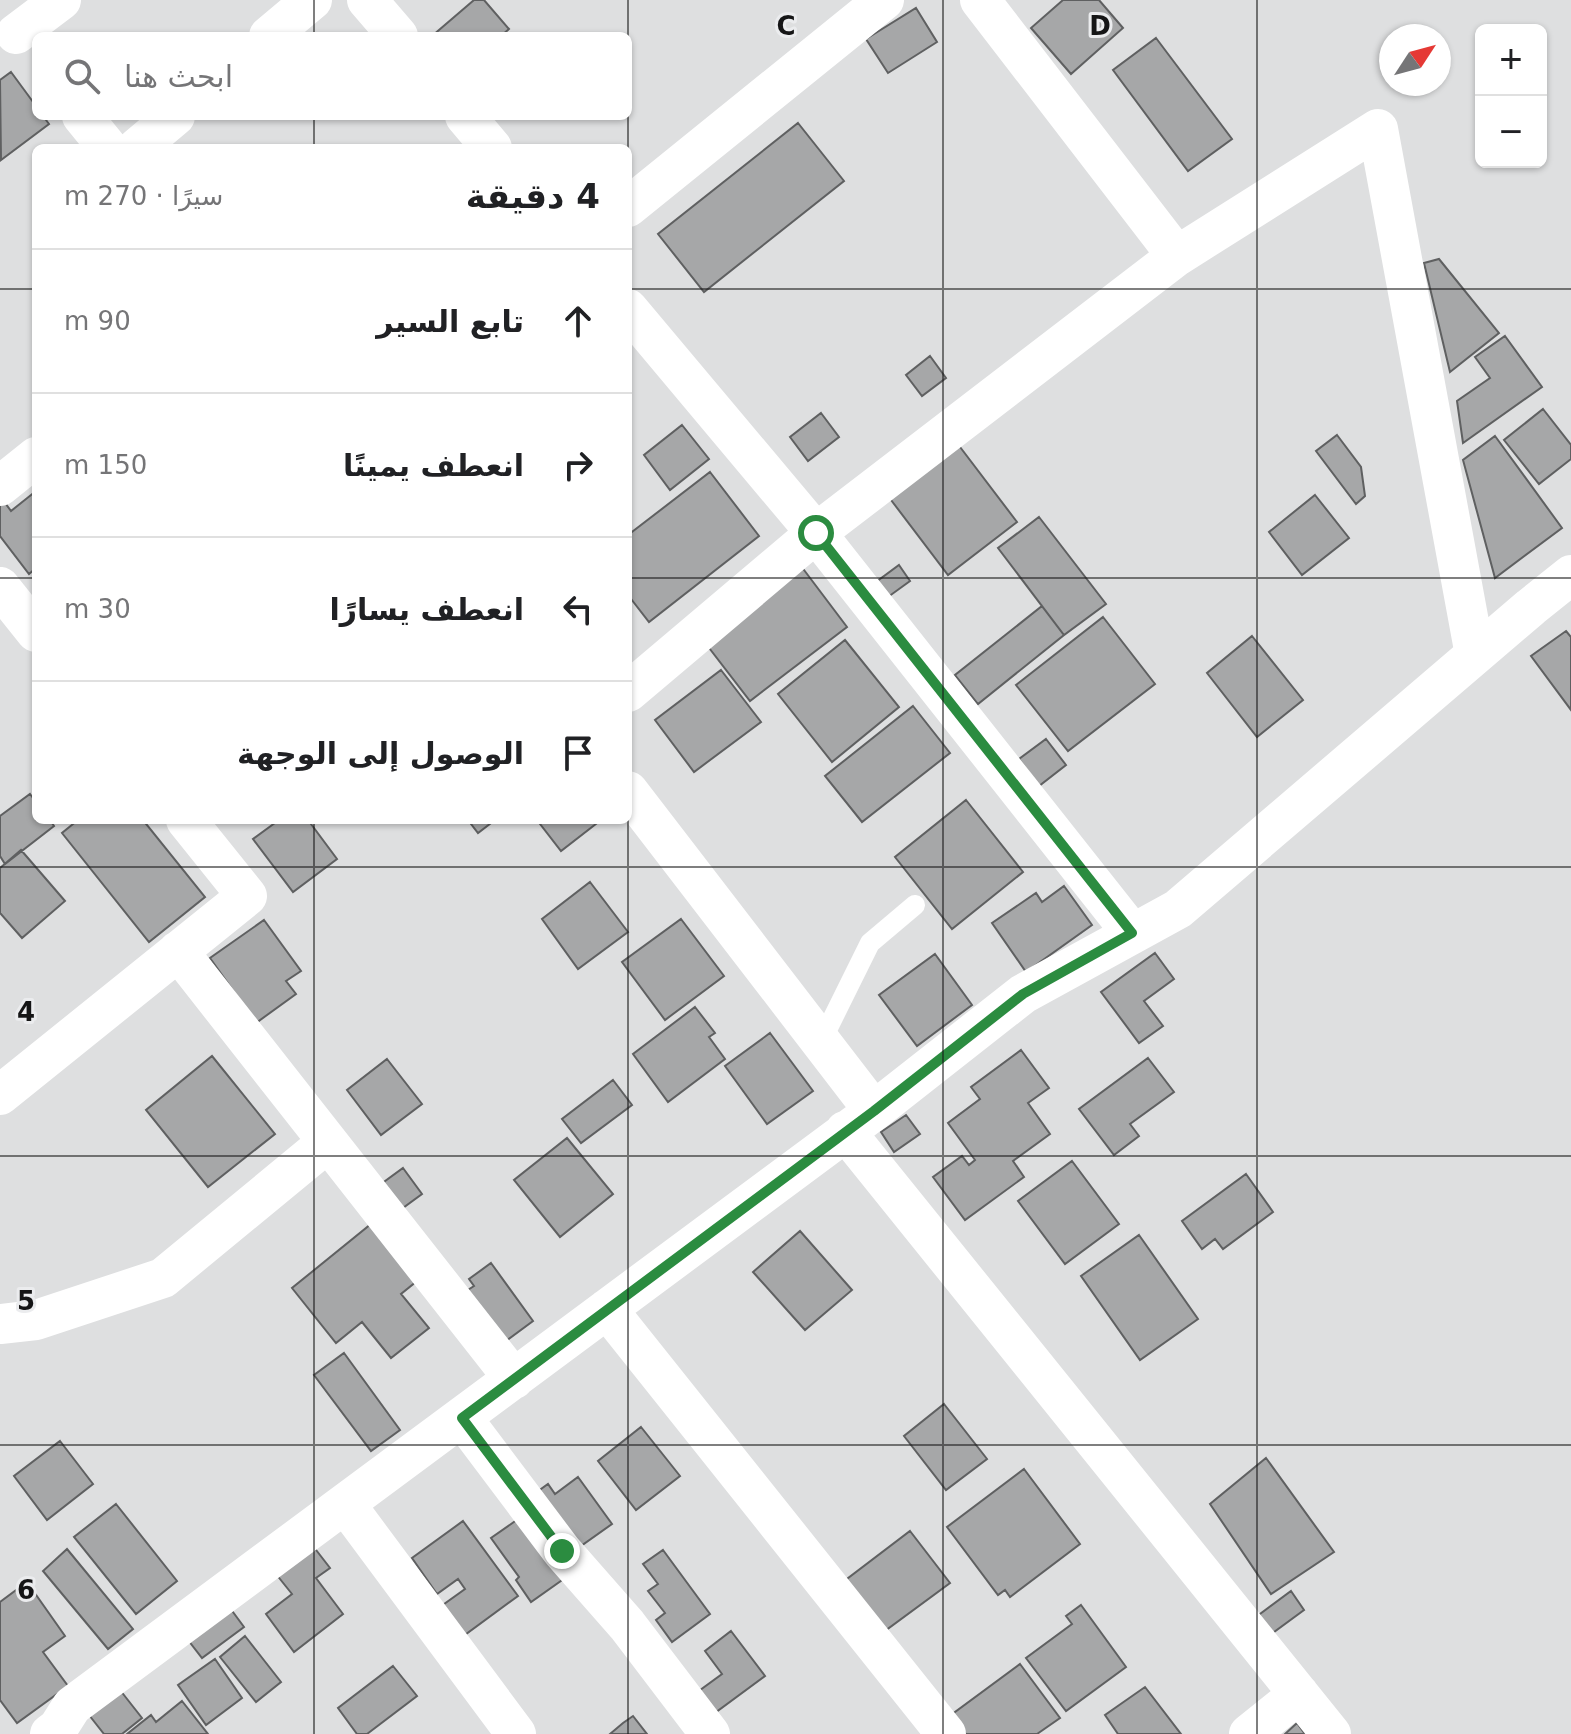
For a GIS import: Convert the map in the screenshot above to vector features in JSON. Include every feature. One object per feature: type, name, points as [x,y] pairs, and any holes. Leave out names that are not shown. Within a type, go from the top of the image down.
[{"type":"street","points":[[17,36],[61,0]]},
{"type":"street","points":[[274,32],[312,0]]},
{"type":"street","points":[[367,0],[395,32]]},
{"type":"street","points":[[632,204],[884,0]]},
{"type":"street","points":[[980,0],[1177,256]]},
{"type":"street","points":[[85,120],[105,144]]},
{"type":"street","points":[[142,144],[170,120]]},
{"type":"street","points":[[468,120],[489,144]]},
{"type":"street","points":[[632,689],[816,533],[1177,256],[1378,129],[1475,655]]},
{"type":"street","points":[[632,314],[816,533],[1132,933]]},
{"type":"street","points":[[0,486],[32,460]]},
{"type":"street","points":[[57,1732],[72,1706],[859,1121],[1023,994],[1178,909],[1571,575]]},
{"type":"street","points":[[0,587],[32,627]]},
{"type":"street","points":[[632,796],[821,1042],[859,1121],[1331,1734]]},
{"type":"street","points":[[0,1095],[247,896],[189,824]]},
{"type":"street","points":[[178,951],[514,1379]]},
{"type":"street","points":[[0,1324],[36,1320],[163,1278],[328,1142]]},
{"type":"street","points":[[607,1309],[946,1734]]},
{"type":"street","points":[[462,1418],[562,1551],[627,1625],[710,1734]]},
{"type":"street","points":[[346,1505],[516,1734]]},
{"type":"street","points":[[1249,1734],[1299,1694]]},
{"type":"lane","points":[[821,1042],[870,943],[915,905]]},
{"type":"building","points":[[474,0],[484,0],[509,29],[506,32],[437,32]]},
{"type":"building","points":[[1063,0],[1099,0],[1123,28],[1071,74],[1031,28]]},
{"type":"building","points":[[916,8],[937,42],[888,73],[866,39]]},
{"type":"building","points":[[1156,38],[1232,139],[1188,171],[1113,70]]},
{"type":"building","points":[[11,72],[32,101],[32,120],[46,120],[49,124],[1,160],[0,80]]},
{"type":"building","points":[[798,123],[844,181],[704,292],[658,234]]},
{"type":"building","points":[[1439,259],[1499,333],[1450,372],[1424,263]]},
{"type":"building","points":[[1505,336],[1542,387],[1463,443],[1457,401],[1490,378],[1475,357]]},
{"type":"building","points":[[930,356],[946,378],[922,396],[906,375]]},
{"type":"building","points":[[1543,409],[1571,445],[1571,459],[1539,484],[1504,440]]},
{"type":"building","points":[[821,413],[839,437],[808,461],[790,437]]},
{"type":"building","points":[[682,425],[709,459],[670,490],[644,455]]},
{"type":"building","points":[[1337,435],[1361,467],[1365,496],[1356,504],[1316,451]]},
{"type":"building","points":[[1495,436],[1562,528],[1495,578],[1463,460]]},
{"type":"building","points":[[957,443],[1017,522],[948,575],[888,496]]},
{"type":"building","points":[[710,472],[759,536],[649,622],[632,600],[632,532]]},
{"type":"building","points":[[32,494],[32,571],[29,574],[0,536],[0,496],[11,511]]},
{"type":"building","points":[[1315,495],[1349,538],[1302,575],[1269,532]]},
{"type":"building","points":[[1039,517],[1106,604],[1064,635],[998,548]]},
{"type":"building","points":[[899,565],[910,581],[888,597],[876,582]]},
{"type":"building","points":[[801,566],[847,627],[750,701],[703,640]]},
{"type":"building","points":[[1042,606],[1064,635],[978,704],[955,675]]},
{"type":"building","points":[[1103,617],[1155,684],[1068,751],[1016,685]]},
{"type":"building","points":[[1566,631],[1571,637],[1571,710],[1531,656]]},
{"type":"building","points":[[1252,636],[1303,700],[1257,737],[1207,673]]},
{"type":"building","points":[[845,640],[899,707],[832,762],[778,694]]},
{"type":"building","points":[[721,670],[761,722],[694,772],[655,720]]},
{"type":"building","points":[[913,706],[950,753],[862,822],[825,776]]},
{"type":"building","points":[[1046,739],[1066,765],[1039,786],[1019,759]]},
{"type":"building","points":[[30,794],[32,824],[54,826],[5,864],[0,856],[0,816]]},
{"type":"building","points":[[966,800],[1023,872],[952,929],[895,857]]},
{"type":"building","points":[[73,824],[146,824],[205,897],[149,942],[62,833]]},
{"type":"building","points":[[274,824],[311,824],[337,859],[293,892],[253,839]]},
{"type":"building","points":[[471,824],[490,824],[478,833]]},
{"type":"building","points":[[540,824],[596,824],[561,851]]},
{"type":"building","points":[[21,850],[65,901],[22,938],[0,913],[0,868]]},
{"type":"building","points":[[590,882],[628,932],[578,969],[542,919]]},
{"type":"building","points":[[1064,886],[1092,925],[1026,972],[992,923],[1036,893],[1042,902]]},
{"type":"building","points":[[681,919],[724,976],[665,1020],[622,962]]},
{"type":"building","points":[[264,920],[301,971],[286,981],[296,994],[256,1023],[210,958]]},
{"type":"building","points":[[1155,953],[1174,979],[1144,1001],[1163,1026],[1139,1043],[1101,992]]},
{"type":"building","points":[[935,954],[972,1005],[917,1046],[879,995]]},
{"type":"building","points":[[695,1007],[715,1033],[709,1037],[725,1059],[668,1102],[633,1054]]},
{"type":"building","points":[[770,1033],[813,1091],[767,1124],[725,1066]]},
{"type":"building","points":[[1021,1050],[1049,1088],[1028,1103],[1050,1134],[1013,1161],[1024,1177],[965,1220],[933,1177],[962,1156],[969,1165],[975,1160],[948,1123],[980,1099],[971,1087]]},
{"type":"building","points":[[212,1056],[275,1134],[208,1187],[146,1110]]},
{"type":"building","points":[[1148,1058],[1174,1092],[1130,1124],[1139,1136],[1114,1155],[1079,1109]]},
{"type":"building","points":[[387,1059],[422,1104],[381,1135],[347,1090]]},
{"type":"building","points":[[613,1080],[632,1105],[581,1143],[562,1119]]},
{"type":"building","points":[[906,1115],[920,1134],[894,1152],[881,1132]]},
{"type":"building","points":[[567,1138],[613,1194],[560,1237],[514,1180]]},
{"type":"building","points":[[1072,1161],[1119,1224],[1065,1264],[1018,1201]]},
{"type":"building","points":[[403,1168],[422,1194],[396,1213],[377,1187]]},
{"type":"building","points":[[1246,1174],[1273,1212],[1223,1249],[1215,1239],[1202,1249],[1182,1221]]},
{"type":"building","points":[[371,1224],[417,1281],[401,1294],[429,1328],[391,1358],[362,1322],[336,1343],[292,1288]]},
{"type":"building","points":[[800,1231],[852,1290],[805,1330],[753,1272]]},
{"type":"building","points":[[1139,1235],[1198,1319],[1140,1360],[1081,1276]]},
{"type":"building","points":[[491,1263],[533,1321],[498,1347],[460,1295],[474,1286],[469,1279]]},
{"type":"building","points":[[344,1353],[400,1430],[371,1451],[314,1375]]},
{"type":"building","points":[[944,1404],[987,1459],[946,1490],[904,1436]]},
{"type":"building","points":[[641,1427],[680,1476],[636,1510],[598,1461]]},
{"type":"building","points":[[60,1441],[93,1484],[47,1520],[14,1476]]},
{"type":"building","points":[[1266,1458],[1334,1552],[1271,1594],[1210,1504]]},
{"type":"building","points":[[1024,1469],[1080,1544],[1010,1597],[1005,1590],[998,1595],[947,1527]]},
{"type":"building","points":[[578,1477],[612,1524],[571,1553],[530,1497],[548,1484],[555,1494]]},
{"type":"building","points":[[116,1504],[177,1581],[136,1614],[74,1537]]},
{"type":"building","points":[[521,1517],[565,1578],[531,1602],[516,1580],[519,1577],[491,1538]]},
{"type":"building","points":[[463,1521],[518,1596],[462,1637],[440,1607],[465,1589],[458,1579],[437,1594],[412,1558]]},
{"type":"building","points":[[910,1531],[950,1583],[878,1636],[839,1585]]},
{"type":"building","points":[[313,1546],[330,1568],[316,1578],[343,1614],[294,1652],[266,1614],[292,1594],[276,1574]]},
{"type":"building","points":[[67,1549],[133,1629],[108,1649],[43,1571]]},
{"type":"building","points":[[663,1550],[710,1614],[672,1642],[656,1620],[665,1613],[648,1591],[658,1584],[643,1564]]},
{"type":"building","points":[[27,1582],[65,1636],[43,1652],[68,1686],[17,1723],[0,1700],[0,1602]]},
{"type":"building","points":[[1291,1591],[1304,1610],[1270,1635],[1256,1617]]},
{"type":"building","points":[[1081,1605],[1126,1667],[1066,1711],[1026,1658],[1072,1624],[1066,1616]]},
{"type":"building","points":[[230,1608],[244,1627],[202,1658],[188,1640]]},
{"type":"building","points":[[731,1631],[765,1676],[708,1718],[692,1696],[722,1674],[705,1651]]},
{"type":"building","points":[[245,1636],[281,1682],[256,1702],[220,1657]]},
{"type":"building","points":[[215,1659],[242,1698],[206,1725],[178,1685]]},
{"type":"building","points":[[1020,1664],[1060,1718],[1037,1734],[966,1734],[951,1715]]},
{"type":"building","points":[[393,1666],[417,1696],[367,1734],[357,1734],[338,1708]]},
{"type":"building","points":[[1145,1687],[1181,1734],[1118,1734],[1105,1715]]},
{"type":"building","points":[[120,1690],[142,1718],[122,1734],[104,1734],[89,1715]]},
{"type":"building","points":[[182,1701],[208,1734],[127,1734],[151,1715],[156,1722]]},
{"type":"building","points":[[633,1716],[647,1734],[610,1734],[623,1723]]},
{"type":"building","points":[[1297,1723],[1305,1734],[1285,1734]]},
{"type":"route","points":[[562,1551],[462,1418],[874,1111],[1023,994],[1132,933],[816,533]]}]
